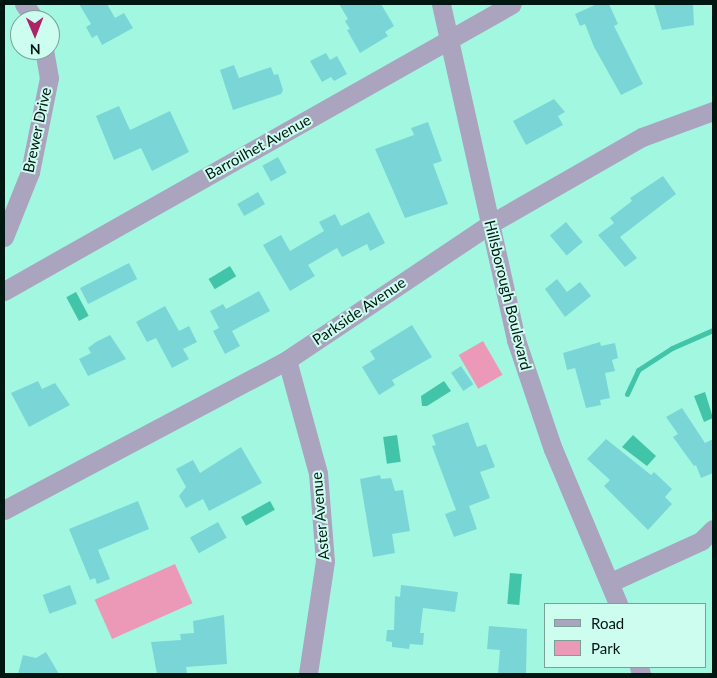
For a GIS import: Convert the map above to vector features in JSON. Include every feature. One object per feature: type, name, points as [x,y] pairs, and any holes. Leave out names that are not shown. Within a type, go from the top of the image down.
[{"type":"street","name":"Hillsborough Boulevard","points":[[441,4],[516,340],[550,440],[611,582],[618,603]]},
{"type":"street","name":"Barroilhet Avenue","points":[[4,291],[512,4]]},
{"type":"street","name":"Brewer Drive","points":[[4,237],[30,172],[49,78],[46,60]]},
{"type":"street","name":"Parkside Avenue","points":[[4,510],[287,360],[490,224],[642,137],[713,111]]},
{"type":"street","name":"Aster Avenue","points":[[287,360],[318,473],[325,561],[308,674]]},
{"type":"street","points":[[611,582],[701,541],[713,529]]},
{"type":"green space","points":[[483,341],[502,375],[478,389],[459,355]]},
{"type":"green space","points":[[175,564],[192,603],[112,639],[95,600]]},
{"type":"shaded area","points":[[230,266],[236,276],[215,289],[209,279]]},
{"type":"shaded area","points":[[76,292],[89,316],[79,321],[66,297]]},
{"type":"shaded area","points":[[444,381],[451,391],[427,406],[422,406],[421,396]]},
{"type":"shaded area","points":[[705,392],[713,418],[704,422],[694,396]]},
{"type":"shaded area","points":[[397,435],[401,462],[387,464],[383,437]]},
{"type":"shaded area","points":[[633,435],[656,456],[647,466],[622,447]]},
{"type":"shaded area","points":[[270,501],[275,510],[246,526],[241,517]]},
{"type":"shaded area","points":[[510,573],[522,574],[519,605],[507,604]]},
{"type":"building","points":[[79,4],[107,4],[115,18],[124,13],[133,28],[102,45],[97,35],[92,38],[86,27],[91,24]]},
{"type":"building","points":[[339,4],[381,4],[394,26],[385,32],[388,36],[360,53],[347,30],[350,29],[345,21],[348,19]]},
{"type":"building","points":[[597,4],[609,4],[618,24],[614,26],[643,84],[621,95],[594,47],[585,24],[580,26],[575,14]]},
{"type":"building","points":[[654,4],[693,4],[694,25],[662,30]]},
{"type":"building","points":[[326,53],[330,60],[337,56],[347,74],[334,81],[331,77],[322,82],[310,61]]},
{"type":"building","points":[[234,65],[239,78],[271,67],[274,75],[278,74],[283,90],[281,94],[233,110],[220,70]]},
{"type":"building","points":[[554,99],[565,112],[558,116],[563,125],[526,145],[513,121]]},
{"type":"building","points":[[119,106],[130,130],[170,111],[189,152],[152,171],[141,148],[114,160],[96,116]]},
{"type":"building","points":[[428,122],[442,161],[433,164],[448,204],[405,218],[375,149],[414,135],[411,128]]},
{"type":"building","points":[[278,157],[287,173],[271,181],[262,166]]},
{"type":"building","points":[[663,176],[676,194],[620,237],[637,258],[625,267],[598,235],[614,223],[610,218],[632,201],[630,198]]},
{"type":"building","points":[[258,192],[265,204],[244,216],[237,204]]},
{"type":"building","points":[[369,212],[385,243],[370,251],[367,244],[342,257],[337,248],[308,265],[315,276],[290,291],[263,245],[281,235],[290,251],[324,231],[319,222],[335,214],[341,226]]},
{"type":"building","points":[[566,222],[583,242],[567,255],[550,235]]},
{"type":"building","points":[[129,263],[137,279],[88,304],[80,288]]},
{"type":"building","points":[[557,279],[567,292],[580,282],[591,296],[565,317],[545,289]]},
{"type":"building","points":[[259,291],[270,311],[232,331],[240,346],[225,354],[213,331],[219,328],[210,311],[223,304],[226,309]]},
{"type":"building","points":[[165,306],[179,331],[189,326],[197,342],[183,349],[189,359],[172,368],[156,338],[147,342],[136,322]]},
{"type":"building","points":[[412,325],[432,357],[392,380],[395,385],[379,395],[362,367],[375,359],[370,351]]},
{"type":"building","points":[[110,335],[126,359],[88,376],[79,359],[91,353],[88,348]]},
{"type":"building","points":[[600,342],[601,346],[615,343],[618,358],[612,360],[615,371],[605,373],[610,398],[600,400],[601,405],[586,408],[575,368],[567,370],[563,353]]},
{"type":"building","points":[[461,366],[473,384],[463,391],[451,373]]},
{"type":"building","points":[[38,381],[42,389],[55,383],[70,405],[29,427],[11,393]]},
{"type":"building","points":[[682,408],[705,443],[713,439],[713,473],[701,478],[696,465],[694,466],[673,437],[678,434],[666,417]]},
{"type":"building","points":[[468,422],[477,447],[486,444],[495,467],[480,472],[490,498],[469,506],[477,529],[454,537],[445,514],[456,510],[432,446],[436,445],[432,435]]},
{"type":"building","points":[[606,439],[651,475],[654,472],[672,489],[665,497],[672,504],[648,530],[604,486],[610,480],[587,459]]},
{"type":"building","points":[[241,447],[262,483],[209,511],[203,499],[186,508],[179,496],[186,487],[176,469],[193,460],[200,473]]},
{"type":"building","points":[[380,475],[381,479],[391,478],[395,491],[403,490],[410,531],[392,534],[395,553],[373,557],[360,479]]},
{"type":"building","points":[[138,501],[149,529],[98,550],[110,579],[97,584],[95,578],[90,580],[69,529]]},
{"type":"building","points":[[218,522],[227,538],[199,553],[190,538]]},
{"type":"building","points":[[70,585],[77,604],[50,614],[43,595]]},
{"type":"building","points":[[401,585],[458,592],[455,612],[423,608],[420,633],[424,633],[423,645],[410,644],[409,649],[392,647],[392,642],[386,641],[387,630],[394,630],[395,596],[400,597]]},
{"type":"building","points":[[224,615],[227,664],[186,667],[187,673],[157,674],[151,642],[181,640],[180,634],[194,633],[193,621]]},
{"type":"building","points":[[489,626],[527,629],[526,674],[498,674],[500,650],[487,649]]},
{"type":"building","points":[[46,652],[59,674],[18,674],[23,655],[36,658]]},
{"type":"waterway","points":[[627,394],[638,370],[672,348],[713,330]]}]
